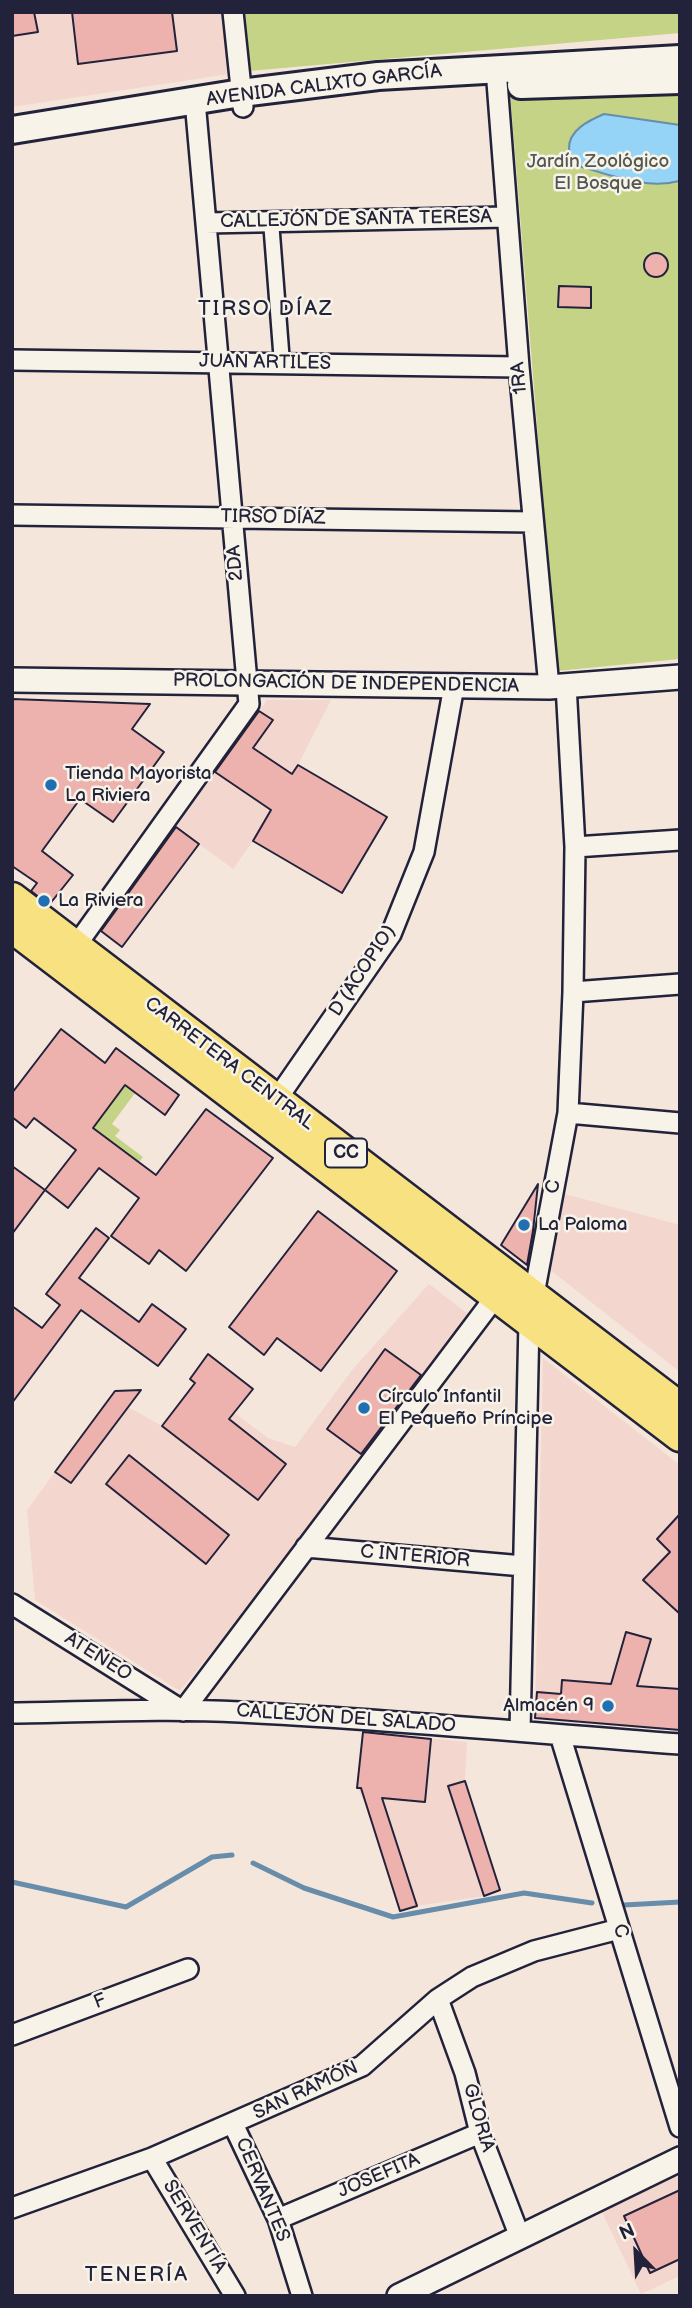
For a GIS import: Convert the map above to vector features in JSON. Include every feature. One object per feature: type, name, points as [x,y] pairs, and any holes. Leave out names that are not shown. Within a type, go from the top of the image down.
[{"type":"main road","name":"AVENIDA CALIXTO GARCÍA","points":[[496,78],[680,59]]},
{"type":"main road","name":"AVENIDA CALIXTO GARCÍA","points":[[12,145],[195,108],[378,76],[680,80]]},
{"type":"main road","name":"AVENIDA CALIXTO GARCÍA","points":[[12,130],[195,108]]},
{"type":"main road","name":"CARRETERA CENTRAL","points":[[12,898],[69,956],[503,1287],[680,1436]]},
{"type":"main road","name":"CARRETERA CENTRAL","points":[[12,927],[69,956]]},
{"type":"main road","name":"CARRETERA CENTRAL","points":[[531,1309],[680,1408]]},
{"type":"street","points":[[233,12],[242,100]]},
{"type":"street","name":"1RA","points":[[496,78],[533,522],[557,686]]},
{"type":"street","name":"2DA","points":[[69,956],[249,704],[195,108]]},
{"type":"street","name":"CALLEJÓN DE SANTA TERESA","points":[[206,223],[507,216]]},
{"type":"street","points":[[271,221],[282,363]]},
{"type":"street","name":"JUAN ARTILES","points":[[12,360],[519,367]]},
{"type":"street","name":"TIRSO DÍAZ","points":[[12,515],[533,522]]},
{"type":"street","name":"PROLONGACIÓN DE INDEPENDENCIA","points":[[12,680],[557,686],[680,677]]},
{"type":"street","name":"D (ACOPIO)","points":[[270,1109],[391,934],[424,852],[453,686]]},
{"type":"street","name":"C","points":[[520,1731],[531,1309],[568,1113],[573,992],[575,847],[557,686]]},
{"type":"street","points":[[575,847],[680,840]]},
{"type":"street","points":[[573,992],[680,984]]},
{"type":"street","points":[[568,1113],[680,1123]]},
{"type":"street","points":[[183,1711],[503,1287]]},
{"type":"street","name":"C INTERIOR","points":[[306,1547],[523,1566]]},
{"type":"street","name":"ATENEO","points":[[12,1604],[183,1711]]},
{"type":"street","name":"CALLEJÓN DEL SALADO","points":[[12,1713],[240,1712],[680,1744]]},
{"type":"street","name":"C","points":[[559,1735],[680,2127]]},
{"type":"street","name":"SAN RAMÓN","points":[[12,2208],[152,2158],[362,2067],[438,1999],[472,1977],[534,1951],[619,1929]]},
{"type":"street","name":"F","points":[[12,2035],[188,1969]]},
{"type":"street","name":"GLORIA","points":[[438,1999],[465,2073],[480,2133],[520,2237]]},
{"type":"street","name":"CERVANTES","points":[[233,2124],[278,2219],[302,2296]]},
{"type":"street","name":"JOSEFITA","points":[[278,2219],[480,2133]]},
{"type":"street","name":"SERVENTÍA","points":[[152,2158],[221,2270],[234,2296]]},
{"type":"street","points":[[399,2296],[680,2159]]},
{"type":"shaded area","points":[[12,12],[222,12],[229,74],[12,107]]},
{"type":"shaded area","points":[[267,700],[331,700],[298,765],[253,841],[233,869],[176,827]]},
{"type":"shaded area","points":[[565,1194],[680,1225],[680,1372],[549,1269]]},
{"type":"shaded area","points":[[429,1284],[472,1317],[348,1483],[180,1691],[35,1600],[27,1510],[55,1472],[71,1483],[128,1407],[162,1426],[195,1383],[268,1438],[295,1447],[353,1369]]},
{"type":"shaded area","points":[[543,1358],[680,1465],[680,1730],[535,1718]]},
{"type":"shaded area","points":[[363,1732],[467,1742],[465,1781],[500,1890],[484,1896],[400,1911],[365,1802],[357,1788]]},
{"type":"shaded area","points":[[680,2170],[680,2276],[641,2294],[600,2208]]},
{"type":"green space","points":[[243,12],[680,12],[680,33],[249,71]]},
{"type":"green space","name":"Jardín Zoológico El Bosque","points":[[680,90],[680,659],[557,671],[510,92]]},
{"type":"green space","points":[[125,1085],[135,1093],[112,1124],[120,1130],[115,1136],[143,1157],[139,1162],[93,1128]]},
{"type":"water","points":[[604,114],[680,125],[679,181],[653,184],[640,182],[575,165],[569,149],[572,136],[592,119]]},
{"type":"building","points":[[34,12],[38,32],[12,36],[12,13]]},
{"type":"building","points":[[72,12],[172,12],[177,51],[78,64]]},
{"type":"building","points":[[656,253],[667,260],[668,265],[661,276],[656,277],[645,270],[644,265],[651,254]]},
{"type":"building","points":[[559,286],[591,287],[591,308],[558,307]]},
{"type":"building","name":"Tienda Mayorista La Riviera","points":[[12,699],[150,704],[132,729],[164,752],[113,822],[80,799],[42,851],[73,875],[49,905],[31,891],[37,883],[12,866]]},
{"type":"building","points":[[259,711],[273,720],[253,748],[292,774],[298,765],[387,817],[342,893],[253,841],[271,810],[215,772]]},
{"type":"building","points":[[176,827],[199,844],[122,947],[101,931]]},
{"type":"building","points":[[61,1029],[105,1063],[116,1048],[179,1095],[165,1115],[125,1085],[93,1128],[156,1175],[206,1109],[273,1158],[186,1271],[159,1250],[149,1264],[111,1236],[139,1198],[99,1168],[68,1208],[45,1190],[76,1150],[34,1118],[26,1128],[12,1117],[12,1093]]},
{"type":"building","points":[[12,1166],[45,1190],[12,1234]]},
{"type":"building","name":"La Paloma","points":[[538,1184],[533,1231],[527,1265],[501,1245]]},
{"type":"building","points":[[318,1211],[397,1271],[321,1371],[277,1338],[264,1355],[229,1327]]},
{"type":"building","points":[[96,1228],[109,1238],[79,1278],[139,1322],[152,1304],[186,1329],[158,1366],[81,1310],[12,1403],[12,1306],[42,1328],[60,1305],[46,1294]]},
{"type":"building","points":[[385,1349],[421,1375],[361,1454],[327,1429]]},
{"type":"building","points":[[208,1354],[253,1389],[229,1419],[286,1464],[258,1500],[162,1426],[195,1383],[190,1379]]},
{"type":"building","points":[[141,1390],[71,1483],[55,1472],[115,1391]]},
{"type":"building","points":[[129,1455],[229,1535],[206,1564],[106,1484]]},
{"type":"building","points":[[680,1514],[680,1614],[643,1580],[670,1552],[657,1539]]},
{"type":"building","name":"Almacén 9","points":[[626,1632],[651,1639],[637,1686],[680,1689],[680,1730],[535,1718],[537,1692],[561,1694],[562,1680],[611,1684]]},
{"type":"building","points":[[363,1732],[431,1739],[425,1802],[382,1798],[417,1906],[400,1911],[361,1788],[357,1788]]},
{"type":"building","points":[[465,1781],[500,1890],[484,1896],[448,1786]]},
{"type":"building","points":[[680,2190],[680,2259],[650,2273],[624,2216]]},
{"type":"waterway","points":[[12,1882],[126,1907],[212,1857],[232,1855]]},
{"type":"waterway","points":[[253,1863],[304,1888],[393,1917],[524,1893],[592,1903]]},
{"type":"waterway","points":[[624,1905],[680,1902]]},
{"type":"place","name":"Tienda Mayorista La Riviera","points":[[51,785]]},
{"type":"place","name":"La Riviera","points":[[44,901]]},
{"type":"place","name":"La Paloma","points":[[524,1225]]},
{"type":"place","name":"Círculo Infantil El Pequeño Príncipe","points":[[364,1408]]},
{"type":"place","name":"Almacén 9","points":[[608,1706]]},
{"type":"district","name":"TIRSO DÍAZ","points":[[266,310]]},
{"type":"district","name":"TENERÍA","points":[[137,2276]]}]
